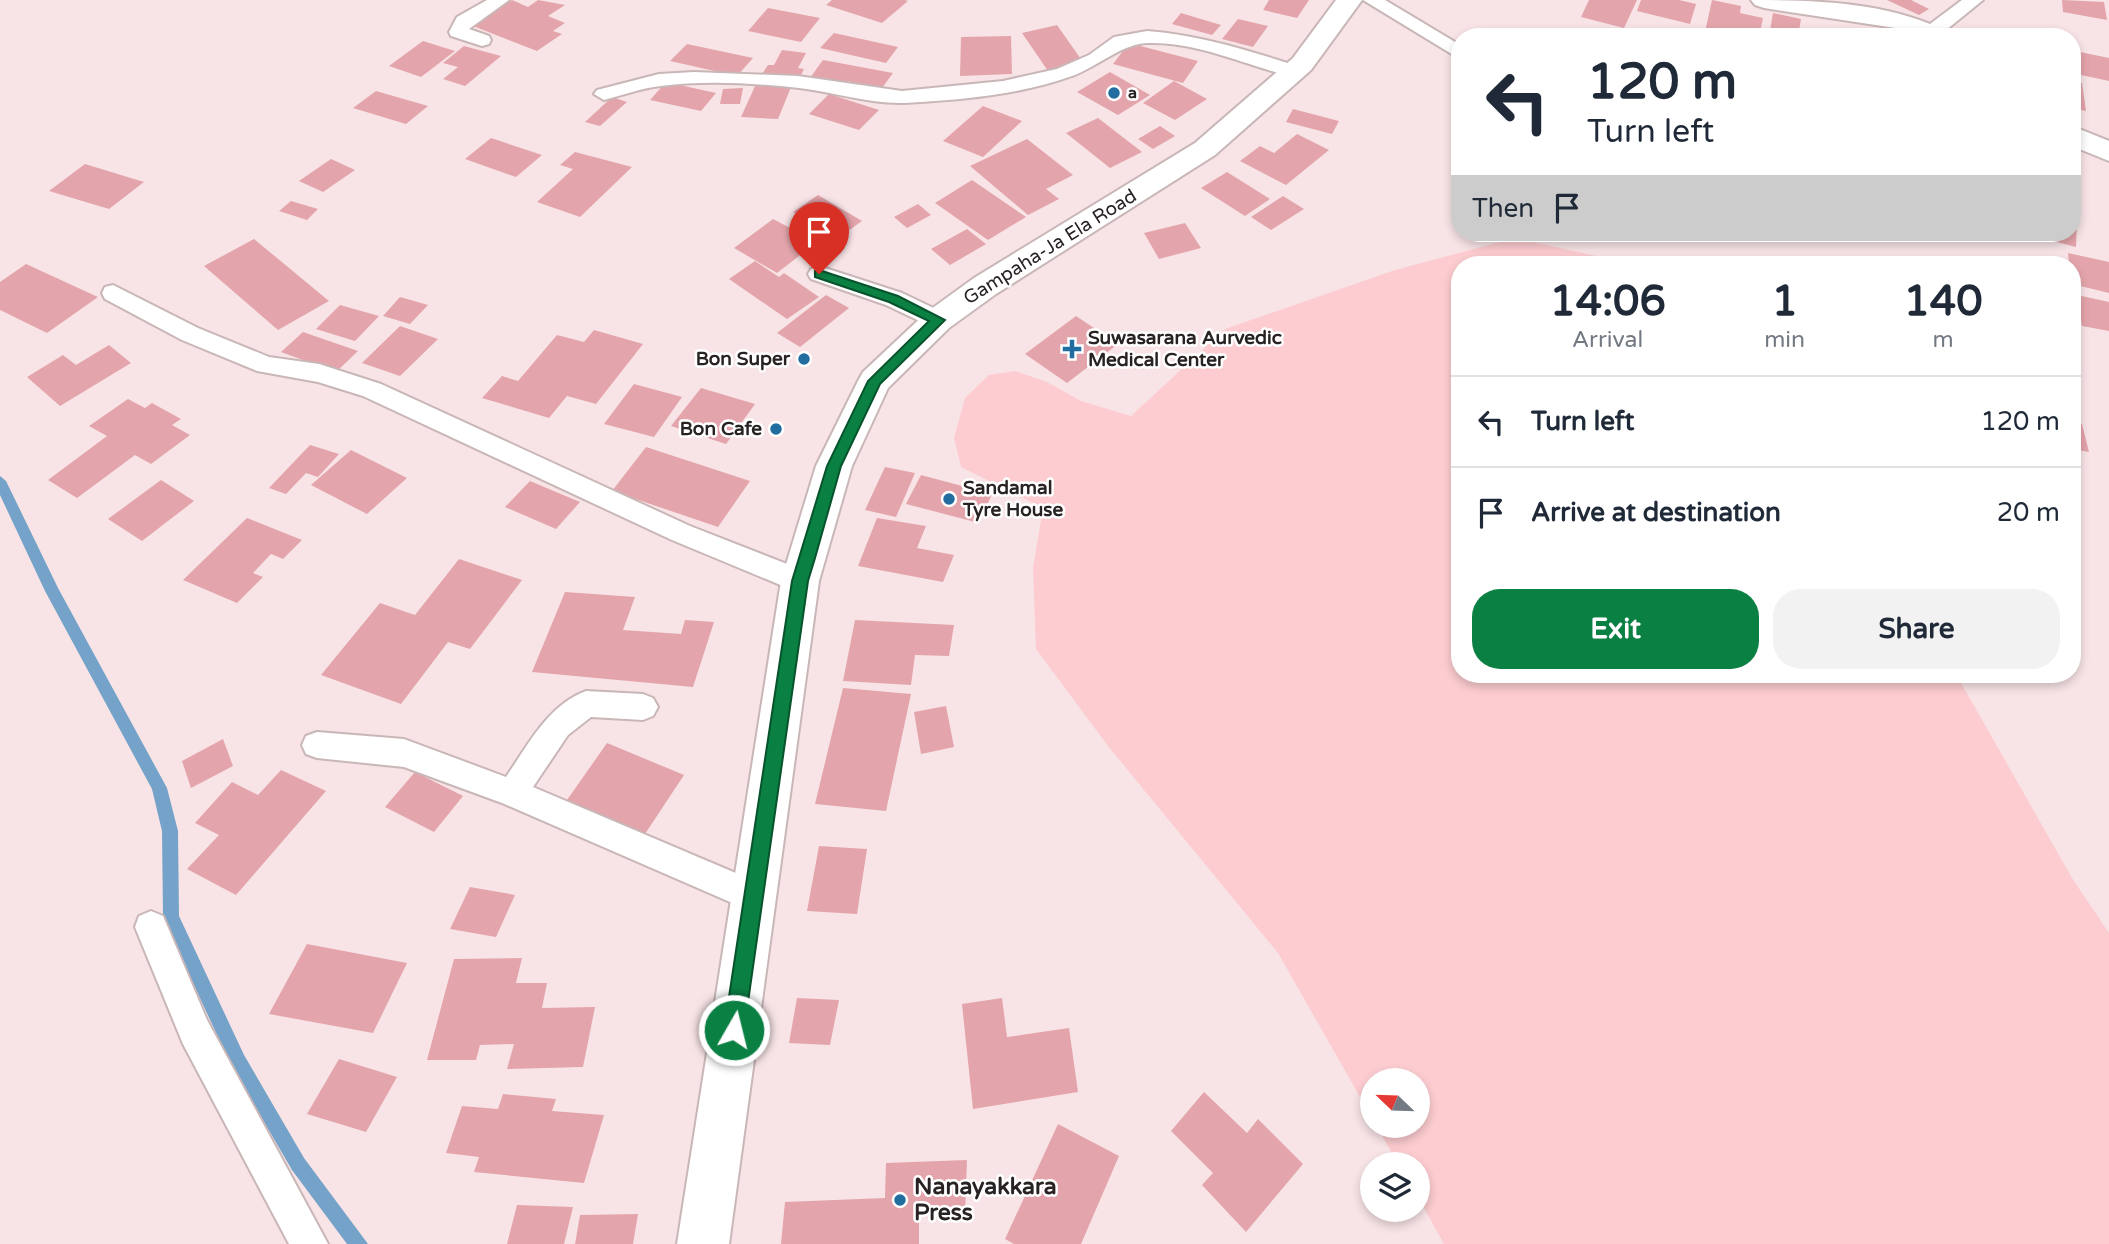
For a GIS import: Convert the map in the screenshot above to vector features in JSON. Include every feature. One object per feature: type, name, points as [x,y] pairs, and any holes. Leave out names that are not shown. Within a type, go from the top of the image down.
[{"type":"main road","name":"Gampaha-Ja Ela Road","points":[[703,1244],[800,581],[834,466],[875,381],[939,320],[985,286],[1205,149],[1293,71],[1349,0]]},
{"type":"main road","points":[[1765,0],[1909,22],[1922,28]]},
{"type":"main road","points":[[2081,139],[2109,152]]},
{"type":"lane","points":[[482,40],[458,32],[464,22],[500,0]]},
{"type":"lane","points":[[1373,0],[1451,48]]},
{"type":"lane","points":[[1943,28],[1974,0]]},
{"type":"lane","points":[[604,94],[659,79],[694,78],[798,82],[902,97],[1003,88],[1063,73],[1096,59],[1121,41],[1147,37],[1176,39],[1293,71]]},
{"type":"lane","points":[[819,274],[894,299],[939,320]]},
{"type":"lane","points":[[113,293],[190,334],[265,365],[319,373],[372,390],[681,533],[800,581]]},
{"type":"lane","points":[[512,793],[558,726],[586,704],[643,707]]},
{"type":"lane","points":[[317,745],[404,752],[512,793],[753,896]]},
{"type":"lane","points":[[151,927],[195,1032],[309,1244]]},
{"type":"shaded area","points":[[1500,242],[1533,242],[1596,256],[1451,256],[1451,683],[1961,683],[2072,878],[2109,933],[2109,1244],[1444,1244],[1430,1219],[1430,1152],[1391,1152],[1383,1138],[1430,1138],[1430,1068],[1360,1068],[1360,1097],[1278,953],[1108,746],[1036,649],[1033,568],[1043,508],[961,467],[954,438],[965,398],[989,375],[1015,371],[1047,382],[1081,401],[1131,416],[1225,329],[1395,270]]},
{"type":"building","points":[[512,0],[528,7],[538,0],[565,5],[548,16],[565,23],[553,31],[562,34],[537,51],[473,26]]},
{"type":"building","points":[[832,0],[908,1],[882,23],[826,5]]},
{"type":"building","points":[[1269,0],[1309,0],[1297,18],[1263,10]]},
{"type":"building","points":[[1589,0],[1637,0],[1624,28],[1581,17]]},
{"type":"building","points":[[1641,0],[1679,0],[1696,4],[1690,24],[1637,11]]},
{"type":"building","points":[[1712,0],[1741,6],[1740,13],[1763,18],[1761,28],[1706,28]]},
{"type":"building","points":[[1887,0],[1911,0],[1929,9],[1919,15]]},
{"type":"building","points":[[2062,0],[2104,2],[2107,20],[2063,12]]},
{"type":"building","points":[[768,8],[820,18],[801,42],[748,31]]},
{"type":"building","points":[[1181,13],[1221,25],[1212,35],[1172,24]]},
{"type":"building","points":[[1773,13],[1801,19],[1800,28],[1770,28]]},
{"type":"building","points":[[1238,19],[1268,26],[1253,47],[1222,39]]},
{"type":"building","points":[[1057,25],[1083,62],[1048,71],[1022,33]]},
{"type":"building","points":[[834,33],[898,47],[886,63],[820,48]]},
{"type":"building","points":[[1011,36],[1012,74],[960,76],[961,37]]},
{"type":"building","points":[[423,41],[455,51],[421,77],[389,66]]},
{"type":"building","points":[[1129,43],[1198,61],[1183,83],[1113,64]]},
{"type":"building","points":[[687,44],[753,58],[737,76],[670,61]]},
{"type":"building","points":[[464,46],[501,56],[465,86],[443,79],[458,67],[443,63]]},
{"type":"building","points":[[782,50],[806,53],[798,68],[804,69],[799,79],[762,74],[768,65],[774,65]]},
{"type":"building","points":[[2081,52],[2109,58],[2109,81],[2081,75]]},
{"type":"building","points":[[823,60],[893,73],[882,88],[847,81],[842,89],[807,82]]},
{"type":"building","name":"a","points":[[1110,72],[1150,95],[1118,115],[1077,92]]},
{"type":"building","points":[[1174,81],[1207,99],[1175,120],[1143,103]]},
{"type":"building","points":[[666,82],[716,93],[701,111],[650,100]]},
{"type":"building","points":[[2081,83],[2082,83],[2086,111],[2081,110]]},
{"type":"building","points":[[756,84],[791,87],[778,119],[741,117]]},
{"type":"building","points":[[743,88],[740,104],[720,104],[723,89]]},
{"type":"building","points":[[376,91],[428,106],[406,124],[353,108]]},
{"type":"building","points":[[829,94],[879,110],[859,130],[809,114]]},
{"type":"building","points":[[612,97],[627,102],[600,126],[585,122]]},
{"type":"building","points":[[983,106],[1022,121],[983,157],[943,141]]},
{"type":"building","points":[[1293,109],[1339,121],[1332,134],[1286,122]]},
{"type":"building","points":[[1098,118],[1142,152],[1110,168],[1066,133]]},
{"type":"building","points":[[1160,126],[1175,136],[1153,149],[1138,139]]},
{"type":"building","points":[[1297,134],[1329,150],[1286,185],[1240,161],[1260,146],[1274,153]]},
{"type":"building","points":[[491,138],[542,155],[516,177],[465,159]]},
{"type":"building","points":[[1027,139],[1073,175],[1046,189],[1059,199],[1028,215],[970,166]]},
{"type":"building","points":[[575,152],[632,167],[580,217],[537,202],[573,169],[560,165]]},
{"type":"building","points":[[331,159],[355,170],[323,192],[299,181]]},
{"type":"building","points":[[85,164],[144,182],[109,209],[49,191]]},
{"type":"building","points":[[1227,172],[1270,199],[1245,216],[1201,188]]},
{"type":"building","points":[[972,180],[1026,217],[988,240],[935,203]]},
{"type":"building","points":[[818,195],[862,221],[837,239],[793,212]]},
{"type":"building","points":[[1283,196],[1304,209],[1271,230],[1251,217]]},
{"type":"building","points":[[291,201],[318,209],[307,220],[279,211]]},
{"type":"building","points":[[918,204],[931,215],[907,228],[894,217]]},
{"type":"building","points":[[773,219],[817,242],[777,273],[734,248]]},
{"type":"building","points":[[1185,223],[1201,248],[1159,259],[1144,233]]},
{"type":"building","points":[[967,229],[986,244],[950,265],[931,249]]},
{"type":"building","points":[[254,239],[329,301],[278,330],[204,266]]},
{"type":"building","points":[[2056,242],[2076,242],[2076,247]]},
{"type":"building","points":[[2068,253],[2109,262],[2109,293],[2081,286],[2081,256],[2068,256]]},
{"type":"building","points":[[755,261],[779,277],[784,273],[819,297],[787,319],[729,279]]},
{"type":"building","points":[[26,264],[98,297],[47,333],[0,310],[0,282]]},
{"type":"building","points":[[826,295],[849,308],[800,347],[777,333]]},
{"type":"building","points":[[2081,296],[2109,302],[2109,331],[2082,326]]},
{"type":"building","points":[[400,297],[428,305],[410,324],[383,316]]},
{"type":"building","points":[[340,305],[379,316],[355,341],[316,329]]},
{"type":"building","name":"Suwasarana Aurvedic Medical Center","points":[[1076,316],[1118,344],[1067,383],[1025,354]]},
{"type":"building","points":[[400,326],[438,339],[400,376],[362,363]]},
{"type":"building","points":[[594,330],[643,344],[596,404],[567,396],[549,418],[482,398],[502,376],[518,381],[557,335],[584,342]]},
{"type":"building","points":[[303,332],[358,351],[336,372],[281,352]]},
{"type":"building","points":[[109,345],[131,363],[60,406],[27,377],[63,355],[76,365]]},
{"type":"building","points":[[634,384],[682,397],[654,437],[604,424]]},
{"type":"building","points":[[701,388],[755,404],[726,444],[671,426]]},
{"type":"building","points":[[128,399],[145,408],[152,403],[181,419],[172,425],[190,435],[151,464],[135,455],[77,498],[48,480],[107,436],[89,426]]},
{"type":"building","points":[[2081,424],[2082,424],[2089,452],[2081,451]]},
{"type":"building","points":[[310,445],[339,454],[318,477],[306,473],[286,494],[269,488]]},
{"type":"building","points":[[646,447],[750,481],[718,527],[612,491]]},
{"type":"building","points":[[351,450],[407,478],[367,514],[311,485]]},
{"type":"building","points":[[885,467],[915,473],[896,517],[865,510]]},
{"type":"building","name":"Sandamal Tyre House","points":[[921,475],[992,494],[979,523],[906,504]]},
{"type":"building","points":[[161,480],[194,501],[142,541],[108,519]]},
{"type":"building","points":[[530,481],[580,502],[556,529],[505,507]]},
{"type":"building","points":[[247,518],[302,540],[283,559],[271,554],[253,573],[263,577],[237,603],[183,580]]},
{"type":"building","points":[[877,518],[926,526],[917,548],[954,555],[943,582],[858,566]]},
{"type":"building","points":[[459,559],[522,580],[470,649],[448,642],[401,704],[321,675],[380,603],[415,615]]},
{"type":"building","points":[[565,592],[635,597],[623,630],[681,634],[685,620],[714,622],[693,687],[532,672]]},
{"type":"building","points":[[855,620],[954,625],[949,656],[915,655],[911,685],[843,681]]},
{"type":"building","points":[[843,688],[911,694],[886,811],[815,804]]},
{"type":"building","points":[[946,706],[954,747],[921,754],[914,712]]},
{"type":"building","points":[[223,739],[233,766],[191,788],[182,761]]},
{"type":"building","points":[[607,743],[684,775],[645,834],[567,800]]},
{"type":"building","points":[[281,770],[326,791],[236,895],[187,869],[219,835],[195,823],[232,782],[258,795]]},
{"type":"building","points":[[415,772],[463,796],[434,832],[385,807]]},
{"type":"building","points":[[819,846],[867,849],[857,914],[807,911]]},
{"type":"building","points":[[470,887],[515,895],[496,937],[450,929]]},
{"type":"building","points":[[307,944],[407,963],[373,1033],[269,1014]]},
{"type":"building","points":[[522,958],[516,983],[547,983],[542,1008],[595,1007],[583,1067],[507,1069],[514,1044],[480,1045],[476,1060],[427,1060],[454,959]]},
{"type":"building","points":[[797,998],[839,1000],[830,1045],[789,1043]]},
{"type":"building","points":[[1002,998],[1007,1037],[1069,1028],[1078,1092],[973,1109],[962,1004]]},
{"type":"building","points":[[339,1059],[397,1077],[366,1132],[307,1114]]},
{"type":"building","points":[[1204,1092],[1247,1133],[1258,1119],[1303,1164],[1246,1232],[1202,1185],[1213,1173],[1171,1131]]},
{"type":"building","points":[[503,1094],[556,1099],[552,1111],[604,1115],[584,1183],[474,1172],[479,1157],[446,1153],[462,1106],[498,1109]]},
{"type":"building","points":[[1058,1124],[1119,1156],[1081,1244],[1014,1244],[1005,1239]]},
{"type":"building","name":"Nanayakkara Press","points":[[967,1160],[965,1214],[919,1216],[919,1244],[781,1244],[785,1202],[885,1198],[886,1163]]},
{"type":"building","points":[[517,1205],[573,1207],[564,1244],[507,1244]]},
{"type":"building","points":[[638,1214],[633,1244],[575,1244],[580,1215]]},
{"type":"waterway","points":[[0,481],[52,591],[159,788],[170,831],[171,917],[238,1061],[298,1164],[359,1244]]},
{"type":"place","name":"a","points":[[1114,93]]},
{"type":"place","name":"Suwasarana Aurvedic Medical Center","points":[[1072,349]]},
{"type":"place","name":"Bon Super","points":[[804,359]]},
{"type":"place","name":"Bon Cafe","points":[[776,429]]},
{"type":"place","name":"Sandamal Tyre House","points":[[949,499]]},
{"type":"place","name":"Nanayakkara Press","points":[[900,1200]]},
{"type":"route","points":[[734,1030],[800,581],[834,466],[875,381],[939,320],[894,299],[819,274]]}]
